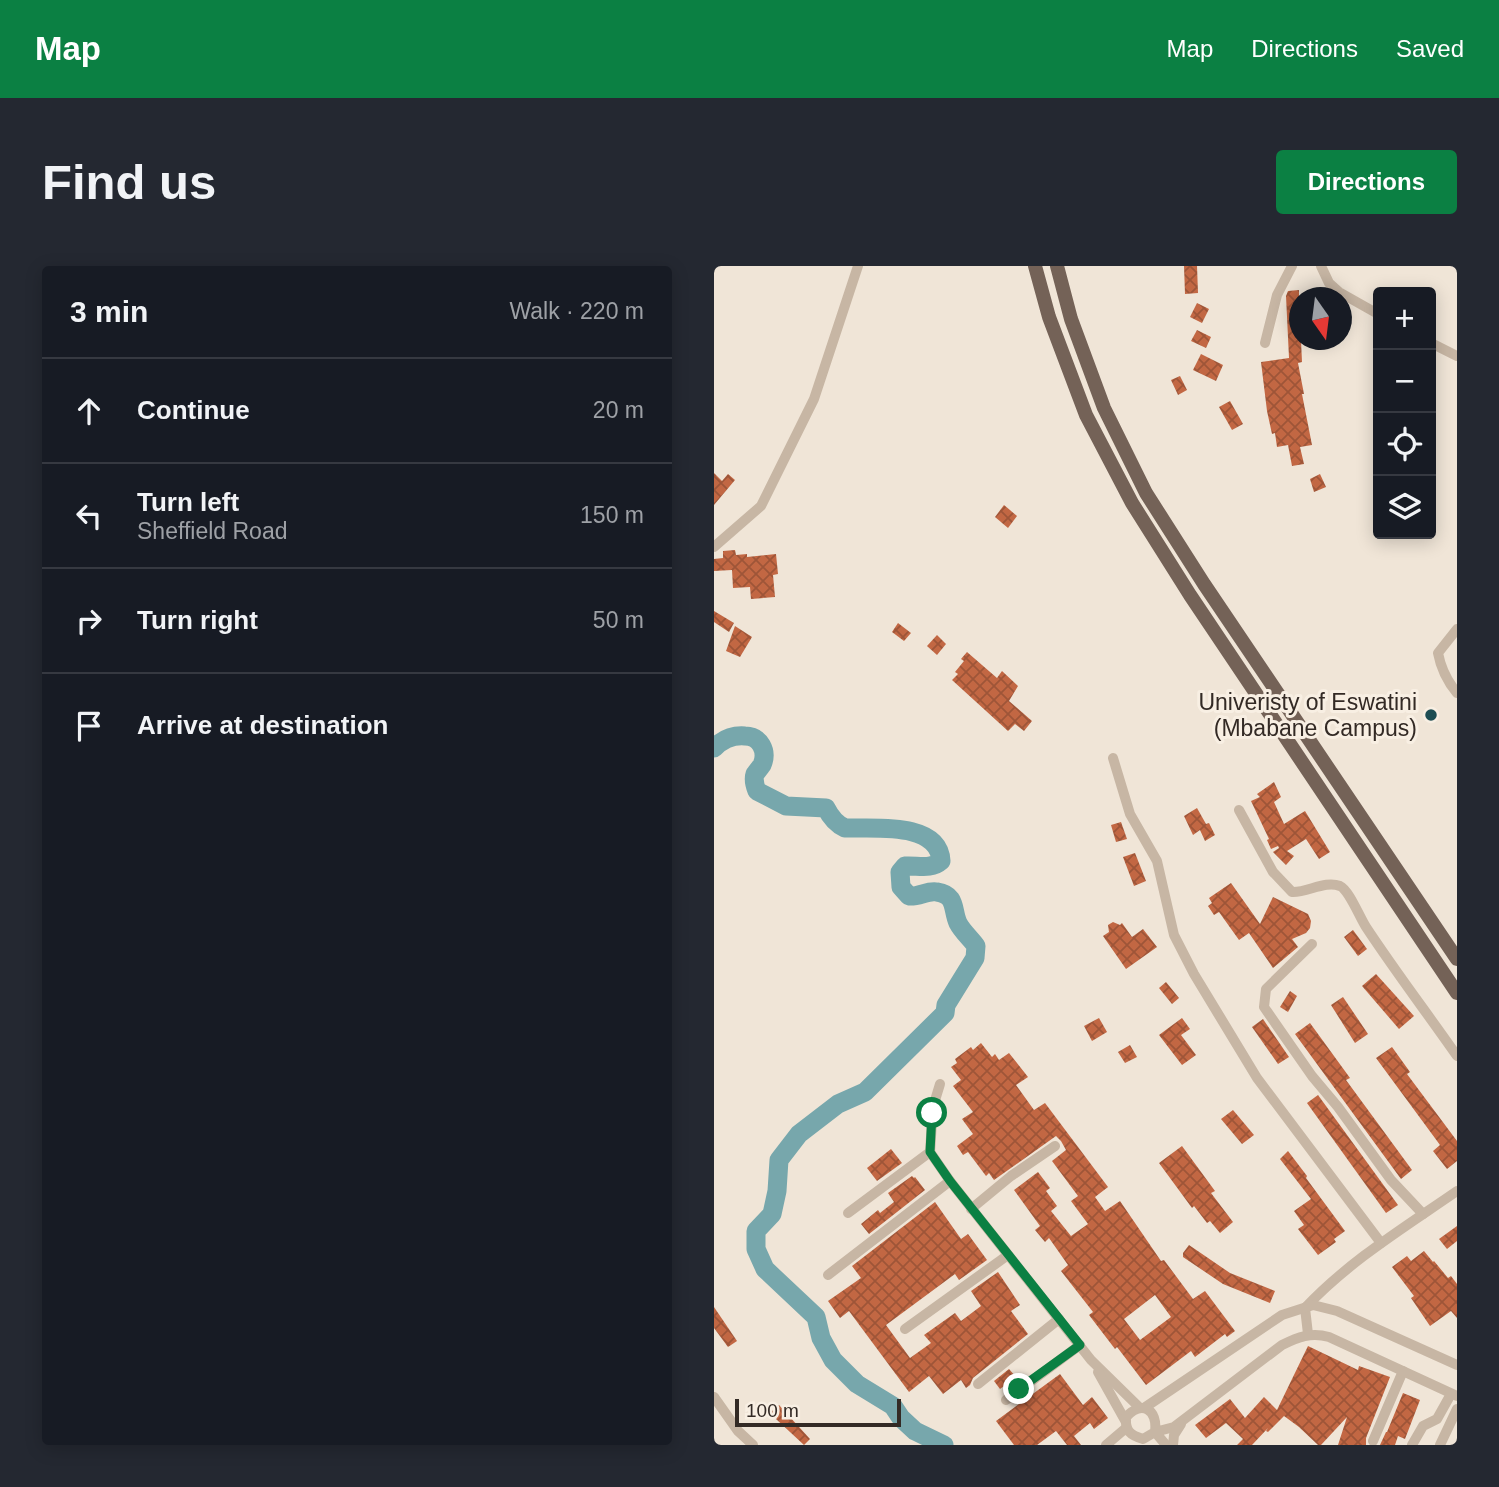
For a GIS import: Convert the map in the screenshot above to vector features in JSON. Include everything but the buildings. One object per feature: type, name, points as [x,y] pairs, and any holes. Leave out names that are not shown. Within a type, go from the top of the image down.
[{"type":"main road","points":[[1035,266],[1049,317],[1086,415],[1132,503],[1457,993]]},
{"type":"main road","points":[[1058,266],[1071,318],[1104,408],[1146,493],[1204,584],[1457,959]]},
{"type":"street","points":[[714,547],[761,506],[814,399],[858,266]]},
{"type":"street","points":[[1265,343],[1277,295],[1292,266]]},
{"type":"street","points":[[1321,266],[1329,283],[1339,292],[1373,311]]},
{"type":"street","points":[[1436,346],[1457,356]]},
{"type":"street","points":[[1457,629],[1438,653],[1440,666],[1457,693]]},
{"type":"street","points":[[1113,758],[1130,814],[1157,861],[1174,935],[1194,974],[1257,1078],[1381,1243]]},
{"type":"street","points":[[1239,810],[1273,872],[1292,892],[1327,886],[1338,886],[1345,890],[1365,926],[1457,1056]]},
{"type":"street","points":[[1312,944],[1266,989],[1264,1007],[1312,1076],[1391,1180],[1423,1214]]},
{"type":"street","points":[[940,1084],[932,1113],[930,1152],[971,1209],[1091,1360],[1132,1436],[1146,1442],[1155,1432],[1153,1413],[1142,1408],[1091,1360]]},
{"type":"street","points":[[971,1209],[1011,1176],[1055,1146]]},
{"type":"street","points":[[848,1213],[930,1152]]},
{"type":"street","points":[[828,1275],[950,1181]]},
{"type":"street","points":[[1308,1335],[1305,1308],[1324,1287],[1381,1243],[1457,1191]]},
{"type":"street","points":[[905,1328],[1008,1255]]},
{"type":"street","points":[[1106,1445],[1126,1425],[1126,1417],[1133,1409],[1142,1408],[1283,1315],[1313,1304],[1337,1311],[1457,1365]]},
{"type":"street","points":[[978,1384],[1059,1319]]},
{"type":"street","points":[[1155,1432],[1182,1422],[1282,1345],[1298,1337],[1319,1334],[1454,1395],[1437,1419],[1423,1426],[1412,1445]]},
{"type":"street","points":[[1006,1400],[1080,1345]]},
{"type":"street","points":[[1373,1441],[1403,1371]]},
{"type":"street","points":[[714,1397],[738,1431],[753,1445]]},
{"type":"street","points":[[1440,1445],[1457,1409]]},
{"type":"street","points":[[1173,1445],[1174,1435],[1182,1422]]},
{"type":"street","points":[[735,1445],[738,1431]]},
{"type":"street","points":[[1155,1432],[1166,1445]]},
{"type":"waterway","points":[[714,748],[736,736],[759,741],[764,760],[754,776],[757,791],[786,806],[826,808],[834,820],[845,828],[903,830],[929,839],[937,848],[941,861],[928,866],[905,866],[900,872],[901,887],[909,896],[934,892],[948,896],[958,923],[976,946],[975,958],[946,1005],[945,1013],[865,1092],[838,1104],[799,1134],[779,1160],[772,1214],[756,1231],[756,1249],[765,1269],[816,1317],[821,1338],[833,1360],[857,1384],[893,1406],[915,1431],[944,1445]]},
{"type":"place","name":"Univeristy of Eswatini (Mbabane Campus)","points":[[1431,715]]},
{"type":"route","points":[[932,1113],[930,1152],[1080,1345],[1019,1389]]}]
